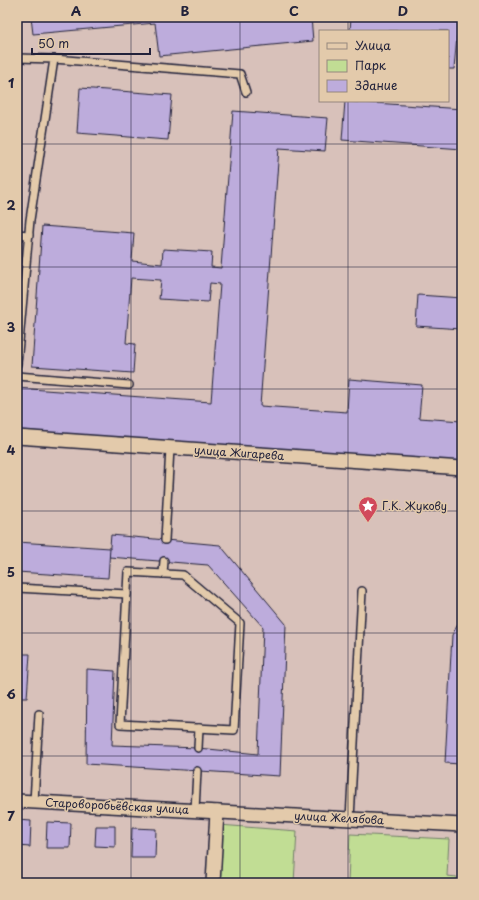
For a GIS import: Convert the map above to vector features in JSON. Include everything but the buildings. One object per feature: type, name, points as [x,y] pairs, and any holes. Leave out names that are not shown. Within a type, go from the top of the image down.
[{"type":"street","name":"улица Жигарева","points":[[17,437],[462,468]]},
{"type":"street","name":"Староворобьёвская улица","points":[[17,801],[217,812]]},
{"type":"street","name":"улица Желябова","points":[[217,812],[462,825]]},
{"type":"street","points":[[213,883],[217,812]]},
{"type":"lane","points":[[17,58],[54,59],[240,74],[246,92]]},
{"type":"lane","points":[[17,364],[28,236],[54,59]]},
{"type":"lane","points":[[17,234],[28,236]]},
{"type":"lane","points":[[17,376],[129,385]]},
{"type":"lane","points":[[165,540],[170,448]]},
{"type":"lane","points":[[163,574],[164,561]]},
{"type":"lane","points":[[128,572],[183,575],[240,623],[234,730],[120,724],[127,594],[128,572]]},
{"type":"lane","points":[[17,588],[127,594]]},
{"type":"lane","points":[[350,819],[362,591]]},
{"type":"lane","points":[[34,802],[39,714]]},
{"type":"lane","points":[[198,748],[199,728]]},
{"type":"lane","points":[[195,810],[197,771]]},
{"type":"green space","points":[[219,825],[297,831],[294,883],[216,883]]},
{"type":"green space","points":[[350,834],[449,839],[447,876],[457,877],[457,883],[348,883]]},
{"type":"place","name":"Г.К. Жукову","points":[[368,523]]}]
